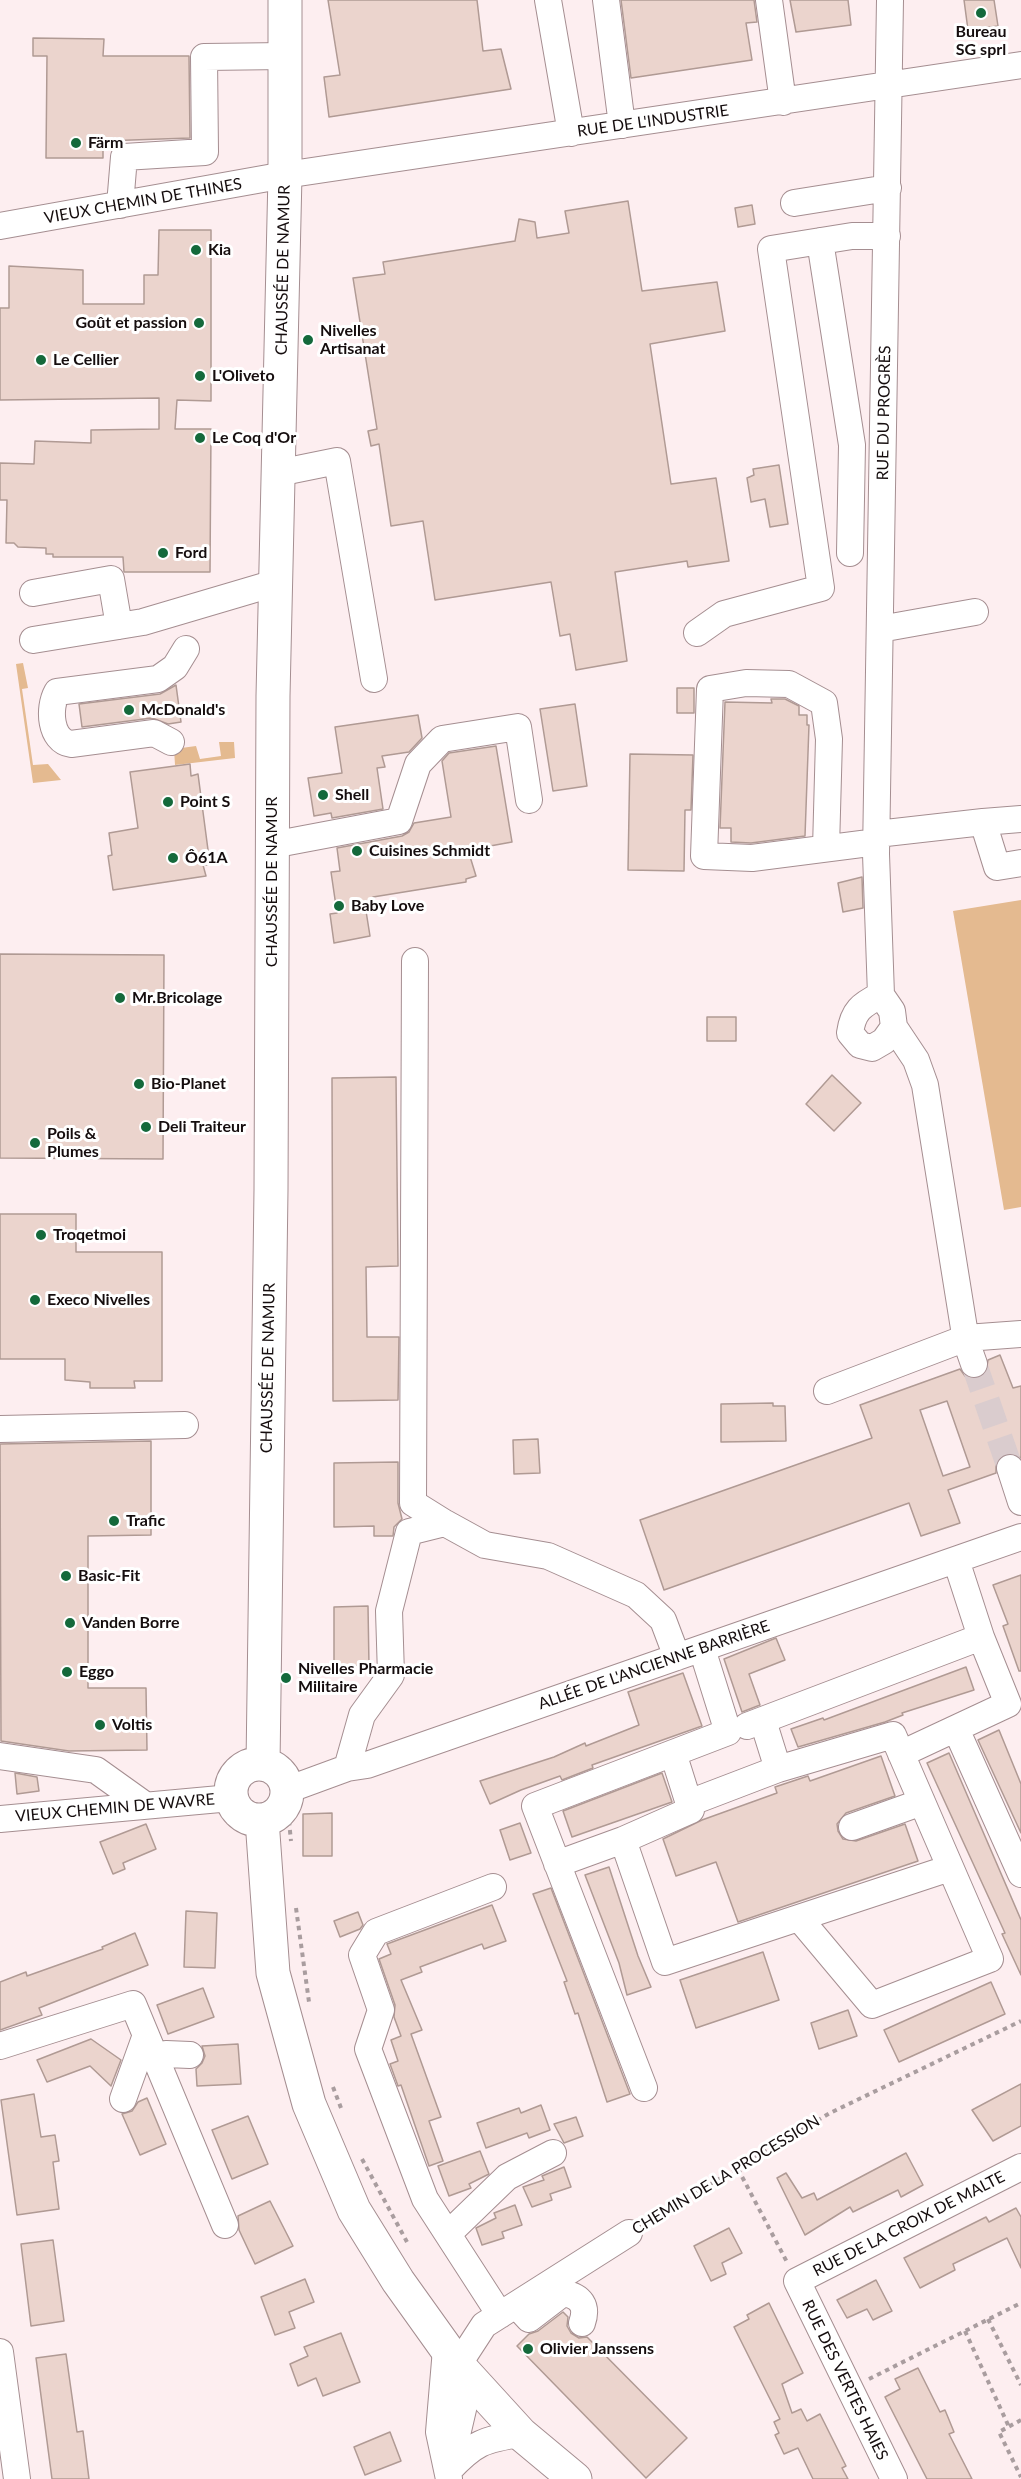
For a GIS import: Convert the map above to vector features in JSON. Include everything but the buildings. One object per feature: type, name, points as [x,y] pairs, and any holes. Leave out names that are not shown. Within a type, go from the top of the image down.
[{"type":"main road","name":"CHAUSSÉE DE NAMUR","points":[[263,1764],[271,1190],[275,583],[285,175],[285,0]]},
{"type":"main road","points":[[263,1764],[275,1768],[283,1778],[287,1790],[285,1804],[276,1815],[262,1820],[248,1819],[237,1810],[231,1798],[232,1784],[238,1772],[250,1765],[263,1764]]},
{"type":"main road","points":[[262,1820],[273,1973],[309,2104],[354,2210],[458,2364],[521,2434],[575,2479]]},
{"type":"street","points":[[548,0],[571,133]]},
{"type":"street","points":[[606,0],[622,125]]},
{"type":"street","points":[[769,0],[783,102]]},
{"type":"street","name":"RUE DU PROGRÈS","points":[[881,995],[877,834],[890,0]]},
{"type":"street","points":[[120,205],[124,157],[205,152],[204,57],[285,56]]},
{"type":"street","name":"RUE DE L'INDUSTRIE","points":[[285,175],[1021,65]]},
{"type":"street","name":"VIEUX CHEMIN DE THINES","points":[[0,226],[285,175]]},
{"type":"street","points":[[794,203],[888,189]]},
{"type":"street","points":[[697,633],[724,614],[821,588],[771,249],[852,236],[887,236]]},
{"type":"street","points":[[820,241],[852,445],[850,553]]},
{"type":"street","points":[[278,473],[337,461],[375,679]]},
{"type":"street","points":[[33,593],[111,579],[119,626]]},
{"type":"street","points":[[33,640],[143,622],[275,583]]},
{"type":"street","points":[[880,629],[975,612]]},
{"type":"street","points":[[171,742],[154,733],[62,743],[56,736],[51,703],[57,692],[158,679],[176,667],[186,649]]},
{"type":"street","points":[[826,848],[829,739],[824,703],[789,684],[746,683],[710,688],[704,856],[752,858],[826,848],[877,834],[1021,819]]},
{"type":"street","points":[[272,845],[399,821],[418,764],[442,739],[518,727],[529,800]]},
{"type":"street","points":[[983,822],[997,867],[1021,863]]},
{"type":"street","points":[[415,961],[413,1503],[484,1545],[548,1556],[636,1595],[663,1620],[677,1658]]},
{"type":"street","points":[[894,1027],[884,1041],[873,1048],[860,1046],[850,1033],[852,1018],[859,1006],[881,995],[891,1011],[894,1027],[916,1060],[924,1085],[966,1338],[975,1365]]},
{"type":"street","points":[[827,1391],[966,1338],[1021,1334]]},
{"type":"street","points":[[0,1429],[185,1425]]},
{"type":"street","points":[[1010,1468],[1021,1502]]},
{"type":"street","points":[[347,1768],[362,1715],[391,1675],[389,1611],[409,1532],[445,1523]]},
{"type":"street","name":"ALLÉE DE L'ANCIENNE BARRIÈRE","points":[[287,1790],[347,1768],[367,1765],[1021,1538]]},
{"type":"street","points":[[901,1754],[1008,1704],[981,1637],[956,1560]]},
{"type":"street","points":[[644,2088],[535,1806],[981,1637]]},
{"type":"street","points":[[702,1649],[728,1732]]},
{"type":"street","points":[[763,1721],[778,1769]]},
{"type":"street","points":[[956,1729],[1021,1874]]},
{"type":"street","points":[[689,1803],[778,1769],[892,1735],[990,1959],[872,2005],[799,1917]]},
{"type":"street","points":[[557,1864],[623,1840],[691,1810],[673,1753]]},
{"type":"street","points":[[0,1756],[96,1770],[145,1805]]},
{"type":"street","name":"VIEUX CHEMIN DE WAVRE","points":[[0,1819],[231,1798]]},
{"type":"street","points":[[852,1827],[922,1802]]},
{"type":"street","points":[[623,1840],[665,1962],[951,1868]]},
{"type":"street","points":[[493,1887],[376,1932],[363,1956],[381,2010],[368,2049],[425,2199],[448,2234],[508,2310],[529,2319],[563,2293],[576,2295],[582,2303],[585,2314],[582,2324]]},
{"type":"street","points":[[0,2046],[133,2004],[225,2225]]},
{"type":"street","points":[[146,2035],[178,2054],[216,2166]]},
{"type":"street","points":[[123,2099],[146,2035]]},
{"type":"street","points":[[448,2234],[507,2177],[553,2153]]},
{"type":"street","name":"RUE DE LA CROIX DE MALTE","points":[[797,2281],[1021,2168]]},
{"type":"street","name":"CHEMIN DE LA PROCESSION","points":[[458,2364],[484,2325],[629,2233]]},
{"type":"street","name":"RUE DES VERTES HAIES","points":[[797,2281],[894,2479]]},
{"type":"street","points":[[0,2352],[15,2479]]},
{"type":"street","points":[[449,2475],[439,2432],[458,2364]]},
{"type":"street","points":[[449,2475],[458,2364]]},
{"type":"street","points":[[449,2475],[479,2443],[492,2438],[521,2434]]},
{"type":"path","name":"CHEMIN DE LA PROCESSION","points":[[629,2233],[830,2113],[1021,2021]]},
{"type":"path","points":[[738,2169],[797,2281]]},
{"type":"path","points":[[849,2389],[1021,2303]]},
{"type":"path","points":[[988,2319],[1021,2385]]},
{"type":"path","points":[[965,2331],[1009,2427]]},
{"type":"path","points":[[1021,2420],[999,2432],[1021,2477]]},
{"type":"shaded area","points":[[23,663],[28,688],[22,689],[33,765],[48,764],[61,780],[33,783],[16,664]]},
{"type":"shaded area","points":[[219,742],[234,742],[235,758],[175,765],[174,749],[196,746],[200,759],[221,756]]},
{"type":"shaded area","points":[[1021,900],[1021,1207],[1004,1210],[953,911]]},
{"type":"tunnel","points":[[974,1364],[1010,1468]]},
{"type":"place","name":"Bureau SG sprl","points":[[981,13]]},
{"type":"place","name":"Färm","points":[[76,143]]},
{"type":"place","name":"Kia","points":[[196,250]]},
{"type":"place","name":"Goût et passion","points":[[199,323]]},
{"type":"place","name":"Nivelles Artisanat","points":[[308,340]]},
{"type":"place","name":"Le Cellier","points":[[41,360]]},
{"type":"place","name":"L'Oliveto","points":[[200,376]]},
{"type":"place","name":"Le Coq d'Or","points":[[200,438]]},
{"type":"place","name":"Ford","points":[[163,553]]},
{"type":"place","name":"McDonald's","points":[[129,710]]},
{"type":"place","name":"Shell","points":[[323,795]]},
{"type":"place","name":"Point S","points":[[168,802]]},
{"type":"place","name":"Cuisines Schmidt","points":[[357,851]]},
{"type":"place","name":"Ô61A","points":[[173,858]]},
{"type":"place","name":"Baby Love","points":[[339,906]]},
{"type":"place","name":"Mr.Bricolage","points":[[120,998]]},
{"type":"place","name":"Bio-Planet","points":[[139,1084]]},
{"type":"place","name":"Deli Traiteur","points":[[146,1127]]},
{"type":"place","name":"Poils & Plumes","points":[[35,1143]]},
{"type":"place","name":"Troqetmoi","points":[[41,1235]]},
{"type":"place","name":"Execo Nivelles","points":[[35,1300]]},
{"type":"place","name":"Trafic","points":[[114,1521]]},
{"type":"place","name":"Basic-Fit","points":[[66,1576]]},
{"type":"place","name":"Vanden Borre","points":[[70,1623]]},
{"type":"place","name":"Eggo","points":[[67,1672]]},
{"type":"place","name":"Nivelles Pharmacie Militaire","points":[[286,1678]]},
{"type":"place","name":"Voltis","points":[[100,1725]]},
{"type":"place","name":"Olivier Janssens","points":[[528,2349]]}]
